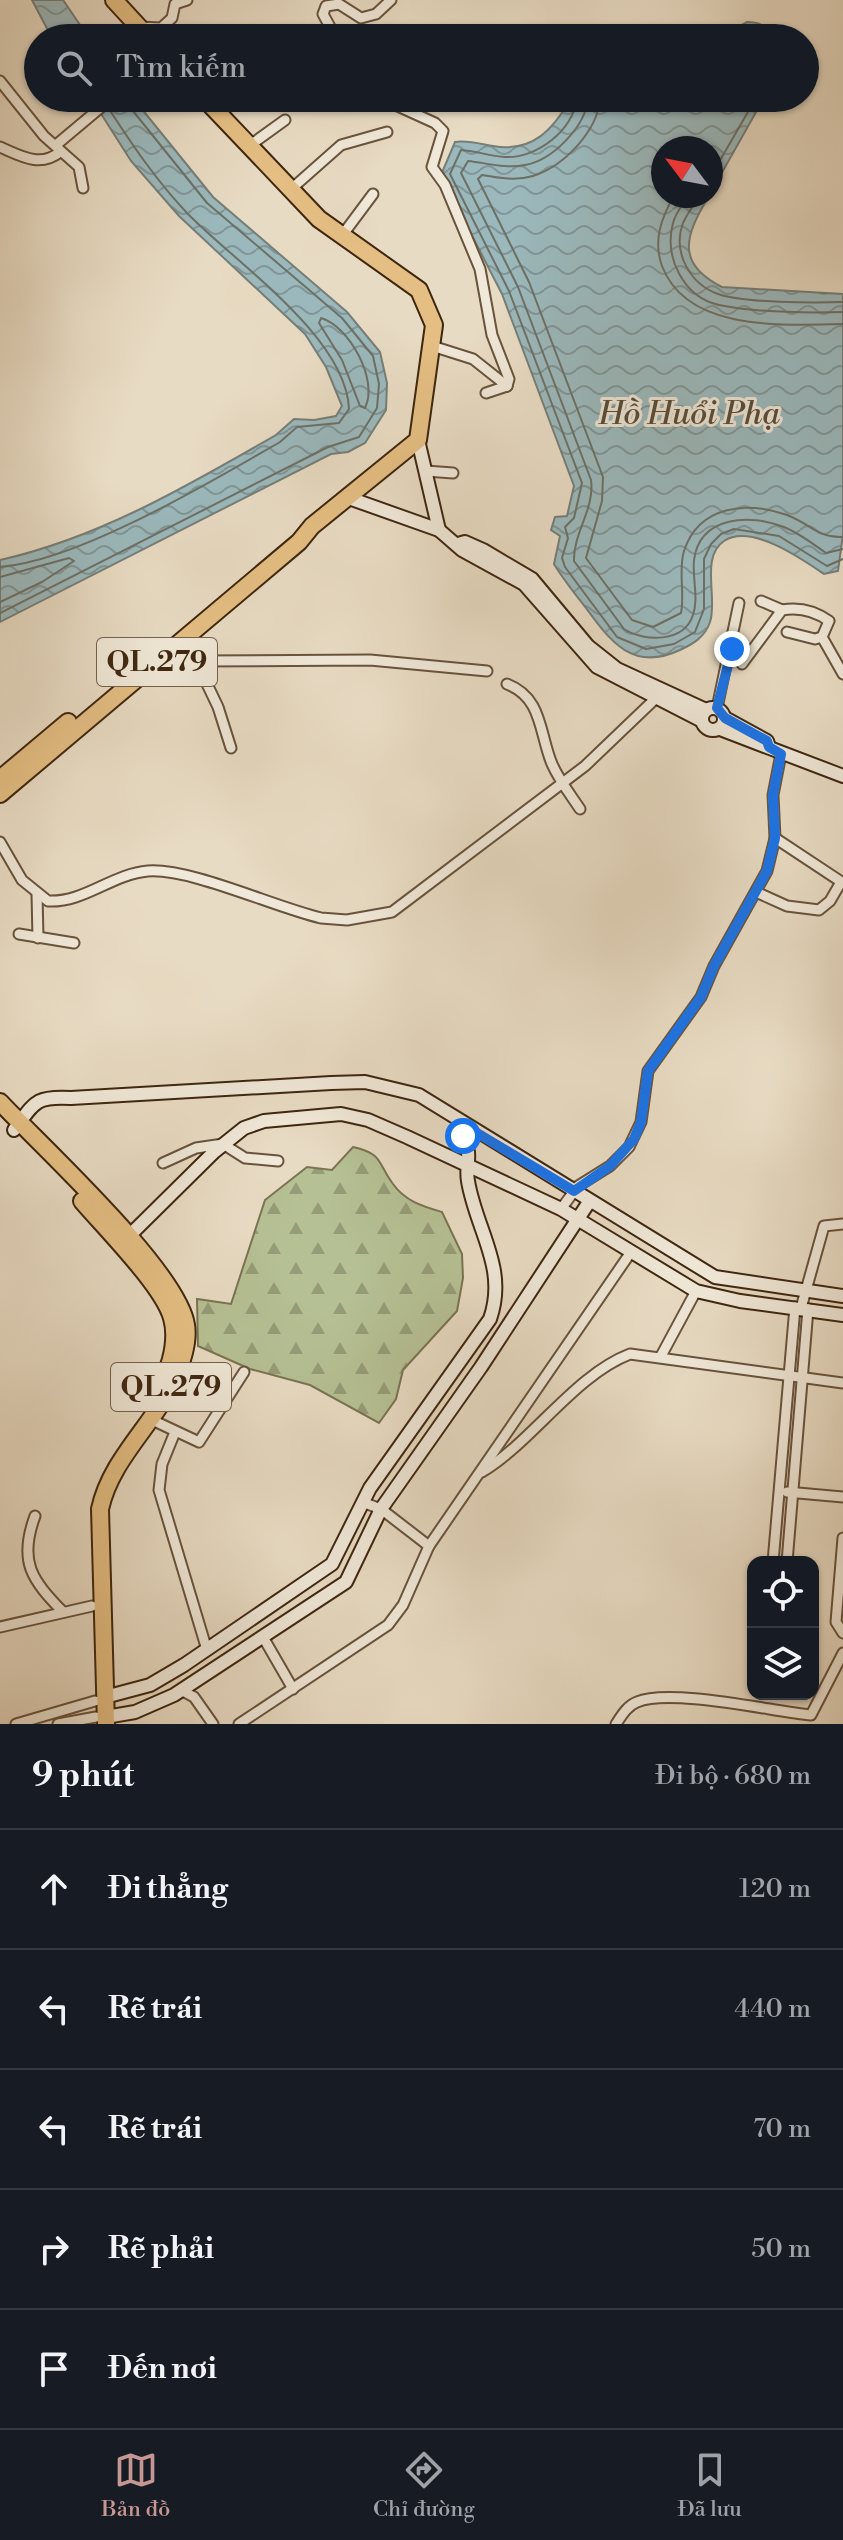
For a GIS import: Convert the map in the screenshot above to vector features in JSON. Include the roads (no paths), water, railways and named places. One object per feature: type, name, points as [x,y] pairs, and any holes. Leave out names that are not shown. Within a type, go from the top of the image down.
[{"type":"highway","points":[[114,0],[136,24]]},
{"type":"highway","points":[[217,112],[289,191],[341,237],[419,290],[434,325],[418,440]]},
{"type":"highway","name":"QL.279","points":[[0,779],[166,650],[418,440]]},
{"type":"highway","name":"QL.279","points":[[0,794],[166,650]]},
{"type":"highway","name":"QL.279","points":[[0,1102],[161,1297],[173,1319],[170,1365],[155,1396],[103,1468],[95,1485],[88,1533],[101,1713]]},
{"type":"highway","name":"QL.279","points":[[0,1116],[17,1126],[128,1237],[163,1280],[186,1324],[186,1346],[174,1381],[110,1478],[100,1509],[101,1713]]},
{"type":"street","points":[[165,24],[172,18],[175,4],[187,0]]},
{"type":"street","points":[[328,24],[323,14],[326,6],[339,4],[361,18],[376,14],[391,0]]},
{"type":"street","points":[[0,81],[24,115],[79,167],[83,188]]},
{"type":"street","points":[[0,147],[34,159],[50,159],[95,112]]},
{"type":"street","points":[[411,112],[435,123],[443,131],[432,167],[445,185],[480,269],[492,335],[509,379],[507,386]]},
{"type":"street","points":[[249,146],[285,120]]},
{"type":"street","points":[[289,191],[341,145],[387,132]]},
{"type":"street","points":[[341,237],[373,194]]},
{"type":"street","points":[[432,346],[473,359],[507,386]]},
{"type":"street","points":[[486,393],[507,386]]},
{"type":"street","points":[[418,440],[439,530]]},
{"type":"street","points":[[426,471],[453,473]]},
{"type":"street","points":[[346,497],[439,530],[462,550],[524,584],[597,667],[654,700],[714,717]]},
{"type":"street","points":[[458,544],[465,542],[483,550],[532,579],[588,646],[617,669],[714,717],[763,748],[769,747],[843,776]]},
{"type":"street","points":[[761,601],[782,610],[792,608],[822,615],[829,621],[822,637]]},
{"type":"street","points":[[714,717],[739,603]]},
{"type":"street","points":[[742,664],[782,610]]},
{"type":"street","points":[[787,632],[815,639],[822,637]]},
{"type":"street","points":[[822,637],[843,674]]},
{"type":"street","points":[[166,650],[196,661],[370,660],[487,671]]},
{"type":"street","points":[[196,661],[218,707],[231,748]]},
{"type":"street","points":[[507,684],[525,692],[533,702],[551,761],[580,809]]},
{"type":"street","points":[[0,842],[22,880],[48,901],[66,901],[131,874],[159,871],[321,918],[347,920],[379,917],[426,888],[585,766],[654,700]]},
{"type":"street","points":[[561,1209],[574,1191],[610,1166],[629,1147],[641,1122],[648,1071],[701,997],[714,966],[767,871],[775,838],[773,795],[781,754]]},
{"type":"street","points":[[756,892],[787,906],[819,910],[830,901],[842,882],[775,838]]},
{"type":"street","points":[[37,894],[38,938]]},
{"type":"street","points":[[19,934],[74,943]]},
{"type":"street","points":[[17,1126],[38,1100],[45,1097],[365,1082],[419,1095],[715,1277],[843,1296]]},
{"type":"street","points":[[128,1237],[223,1144],[244,1128],[264,1121],[341,1114],[368,1120],[561,1209],[696,1291],[740,1301],[843,1315]]},
{"type":"street","points":[[16,1724],[101,1713],[135,1712],[181,1690],[263,1637],[322,1593],[346,1582],[370,1505],[455,1383],[490,1319],[498,1292],[494,1264],[470,1193],[469,1150],[463,1140],[467,1127]]},
{"type":"street","points":[[163,1163],[196,1148],[223,1144],[245,1158],[278,1161]]},
{"type":"street","points":[[58,1724],[101,1713],[207,1650],[315,1579],[340,1553],[455,1383],[589,1202]]},
{"type":"street","points":[[774,1556],[790,1375],[803,1291],[824,1226],[843,1224]]},
{"type":"street","points":[[239,1724],[388,1625],[403,1605],[429,1546],[631,1252]]},
{"type":"street","points":[[661,1356],[696,1291]]},
{"type":"street","points":[[788,1556],[803,1377],[801,1308]]},
{"type":"street","points":[[479,1474],[496,1464],[618,1359],[630,1354],[843,1383]]},
{"type":"street","points":[[150,1419],[199,1442],[244,1372]]},
{"type":"street","points":[[175,1432],[162,1464],[159,1490],[207,1650]]},
{"type":"street","points":[[779,1491],[843,1497]]},
{"type":"street","points":[[370,1505],[429,1546]]},
{"type":"street","points":[[35,1516],[27,1547],[34,1580],[63,1612]]},
{"type":"street","points":[[843,1538],[836,1622],[843,1633]]},
{"type":"street","points":[[315,1579],[322,1593]]},
{"type":"street","points":[[0,1627],[92,1606]]},
{"type":"street","points":[[263,1637],[293,1689]]},
{"type":"street","points":[[616,1724],[629,1707],[640,1700],[681,1699],[810,1719],[843,1653]]},
{"type":"street","points":[[181,1690],[194,1697],[213,1724]]},
{"type":"water","points":[[32,0],[63,0],[79,24],[45,24]]},
{"type":"water","points":[[100,112],[144,112],[213,197],[347,312],[380,352],[387,383],[386,410],[365,443],[348,452],[331,454],[0,622],[0,560],[108,524],[210,473],[276,435],[294,419],[314,420],[336,416],[342,406],[326,367],[305,334],[179,216],[131,161]]},
{"type":"water","name":"Hồ Huổi Phạ","points":[[562,112],[756,112],[723,171],[723,136],[651,136],[651,208],[703,208],[690,235],[691,258],[696,268],[722,287],[843,294],[843,534],[838,571],[824,574],[776,545],[748,536],[724,541],[713,557],[712,613],[708,627],[694,642],[663,656],[649,658],[636,655],[614,642],[554,564],[560,536],[551,530],[555,517],[567,516],[574,486],[502,294],[441,175],[455,142],[519,146],[540,137]]}]
